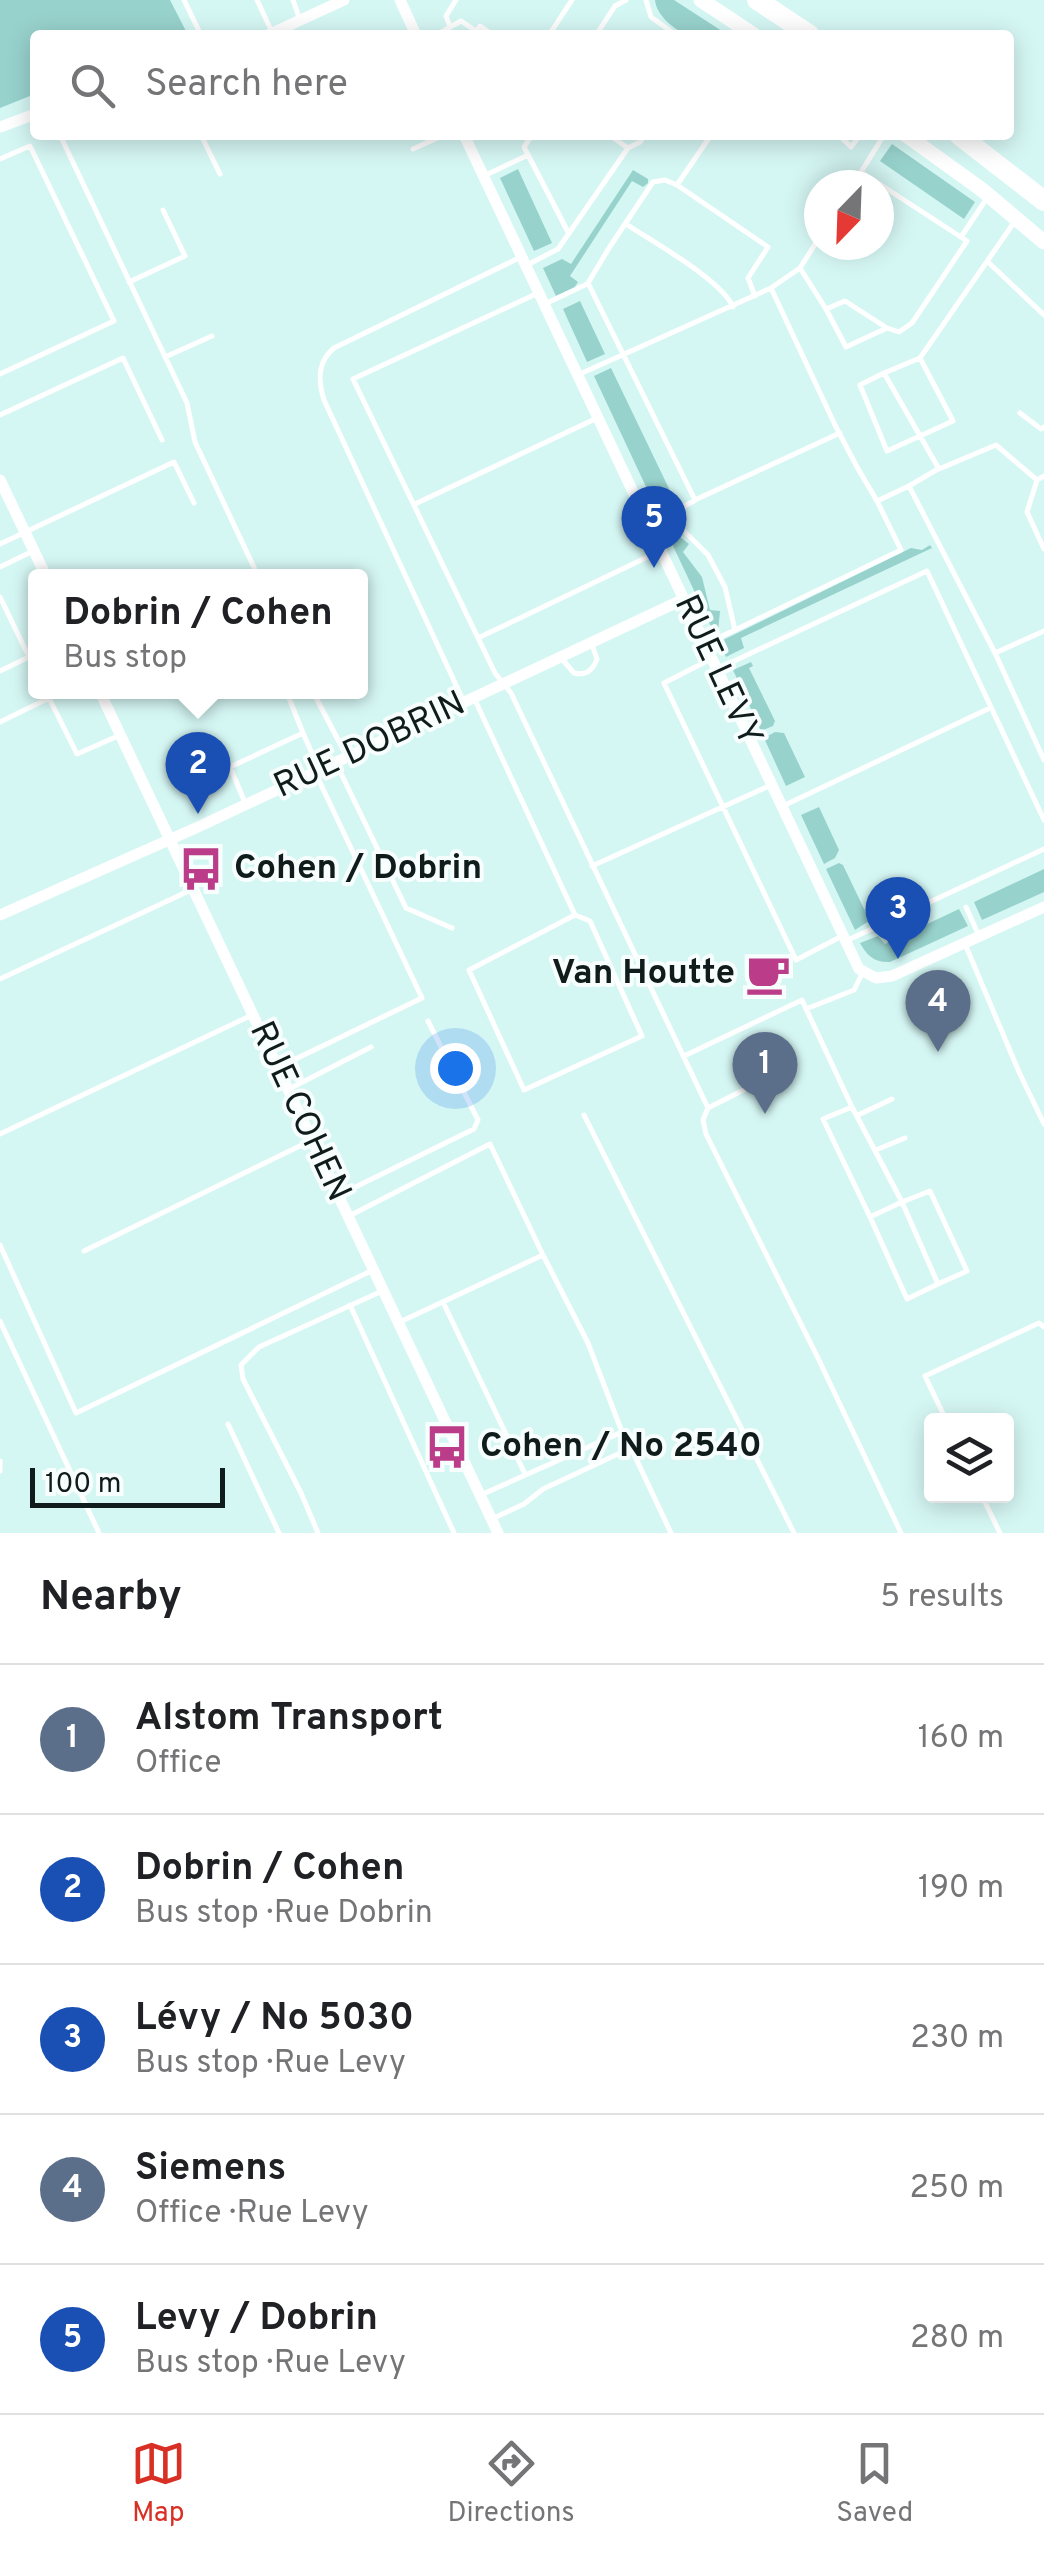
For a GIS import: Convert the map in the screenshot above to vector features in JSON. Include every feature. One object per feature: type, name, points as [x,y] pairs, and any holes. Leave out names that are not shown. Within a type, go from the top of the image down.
[{"type":"highway","points":[[756,0],[802,30]]},
{"type":"highway","points":[[966,140],[1044,201]]},
{"type":"main road","points":[[701,0],[736,30]]},
{"type":"main road","points":[[913,140],[1044,242]]},
{"type":"street","points":[[400,0],[414,30]]},
{"type":"street","points":[[279,30],[339,1]]},
{"type":"street","points":[[0,126],[30,116]]},
{"type":"street","name":"RUE LEVY","points":[[466,140],[856,965],[863,972]]},
{"type":"street","points":[[0,480],[43,569]]},
{"type":"street","name":"RUE DOBRIN","points":[[0,915],[246,805],[684,599]]},
{"type":"street","name":"RUE COHEN","points":[[103,699],[498,1533]]},
{"type":"street","points":[[863,972],[876,978],[886,977],[1044,907]]},
{"type":"lane","points":[[184,0],[199,30]]},
{"type":"lane","points":[[256,0],[268,30]]},
{"type":"lane","points":[[293,0],[300,20]]},
{"type":"lane","points":[[450,27],[446,16],[456,0]]},
{"type":"lane","points":[[552,30],[572,0]]},
{"type":"lane","points":[[599,30],[615,6],[626,0]]},
{"type":"lane","points":[[646,0],[651,17],[669,30]]},
{"type":"lane","points":[[445,30],[461,21],[472,30]]},
{"type":"lane","points":[[62,140],[188,404],[195,442],[255,569]]},
{"type":"lane","points":[[203,140],[220,174]]},
{"type":"lane","points":[[413,150],[434,140]]},
{"type":"lane","points":[[529,140],[524,147],[569,234]]},
{"type":"lane","points":[[616,140],[628,148]]},
{"type":"lane","points":[[575,915],[469,970],[524,1090],[642,1036],[590,920],[575,915],[469,699],[324,400],[320,379],[328,352],[344,342],[524,261],[558,250],[628,148],[641,140]]},
{"type":"lane","points":[[677,185],[708,140]]},
{"type":"lane","points":[[862,170],[881,140]]},
{"type":"lane","points":[[0,159],[30,146],[114,321],[0,374]]},
{"type":"lane","points":[[484,177],[528,155]]},
{"type":"lane","points":[[708,1108],[511,692],[478,638],[353,379],[542,298],[588,284],[653,182],[665,180],[677,185],[768,248],[748,278],[755,296]]},
{"type":"lane","points":[[826,309],[844,301],[898,332],[912,323],[967,240],[894,193]]},
{"type":"lane","points":[[961,237],[989,196]]},
{"type":"lane","points":[[130,282],[186,256],[163,210]]},
{"type":"lane","points":[[920,358],[953,422],[887,451],[860,385],[920,358],[1016,218]]},
{"type":"lane","points":[[625,224],[706,278],[728,296],[733,307]]},
{"type":"lane","points":[[578,375],[771,288],[805,260]]},
{"type":"lane","points":[[987,261],[1044,315]]},
{"type":"lane","points":[[800,268],[846,347],[887,328]]},
{"type":"lane","points":[[588,284],[694,500]]},
{"type":"lane","points":[[704,644],[901,550],[771,288]]},
{"type":"lane","points":[[165,357],[212,336]]},
{"type":"lane","points":[[0,415],[123,358],[162,440]]},
{"type":"lane","points":[[884,373],[939,469]]},
{"type":"lane","points":[[1020,413],[1044,428]]},
{"type":"lane","points":[[414,505],[598,418]]},
{"type":"lane","points":[[648,525],[840,433]]},
{"type":"lane","points":[[878,500],[996,445],[1040,478],[1027,512],[1044,549]]},
{"type":"lane","points":[[0,544],[174,462],[194,504]]},
{"type":"lane","points":[[909,486],[1044,760]]},
{"type":"lane","points":[[668,515],[708,555],[726,587],[734,630]]},
{"type":"lane","points":[[478,638],[660,550]]},
{"type":"lane","points":[[0,568],[34,551]]},
{"type":"lane","points":[[1044,820],[927,571],[664,683],[796,960],[1044,849]]},
{"type":"lane","points":[[0,597],[28,648]]},
{"type":"lane","points":[[995,654],[1044,631]]},
{"type":"lane","points":[[560,656],[572,672],[586,673],[597,659],[591,642]]},
{"type":"lane","points":[[0,671],[28,657]]},
{"type":"lane","points":[[0,722],[47,699]]},
{"type":"lane","points":[[50,699],[77,754],[120,734]]},
{"type":"lane","points":[[278,1067],[422,998],[316,772],[289,699]]},
{"type":"lane","points":[[316,699],[406,908],[452,928]]},
{"type":"lane","points":[[781,806],[990,708]]},
{"type":"lane","points":[[246,805],[230,767],[303,734]]},
{"type":"lane","points":[[592,866],[772,785]]},
{"type":"lane","points":[[0,979],[194,888]]},
{"type":"lane","points":[[966,907],[980,936]]},
{"type":"lane","points":[[964,943],[1044,1124]]},
{"type":"lane","points":[[806,1009],[854,990],[863,972]]},
{"type":"lane","points":[[683,1056],[802,1000],[938,1284]]},
{"type":"lane","points":[[0,1134],[253,1014]]},
{"type":"lane","points":[[338,1195],[474,1129],[478,1120],[428,1021]]},
{"type":"lane","points":[[289,1089],[371,1047]]},
{"type":"lane","points":[[791,1066],[708,1108],[703,1120],[706,1134],[901,1533]]},
{"type":"lane","points":[[857,1116],[892,1099]]},
{"type":"lane","points":[[852,1106],[822,1119],[907,1299],[967,1271],[930,1190],[870,1217]]},
{"type":"lane","points":[[584,1114],[794,1533]]},
{"type":"lane","points":[[875,1150],[905,1138]]},
{"type":"lane","points":[[84,1251],[312,1139]]},
{"type":"lane","points":[[348,1216],[490,1144],[588,1343],[622,1432],[480,1495]]},
{"type":"lane","points":[[0,1245],[76,1413],[374,1270]]},
{"type":"lane","points":[[398,1323],[543,1255]]},
{"type":"lane","points":[[318,1533],[243,1379],[242,1365],[259,1347],[383,1290]]},
{"type":"lane","points":[[443,1302],[526,1474]]},
{"type":"lane","points":[[350,1305],[454,1533]]},
{"type":"lane","points":[[0,1321],[99,1533]]},
{"type":"lane","points":[[943,1413],[925,1376],[1038,1323],[1044,1326]]},
{"type":"lane","points":[[228,1424],[279,1533]]},
{"type":"lane","points":[[491,1520],[524,1504],[543,1489],[631,1448],[672,1533]]},
{"type":"lane","points":[[0,1461],[0,1471]]},
{"type":"lane","points":[[985,1503],[1000,1533]]},
{"type":"shaded area","points":[[0,0],[170,0],[185,30],[30,30],[30,96],[0,108]]},
{"type":"shaded area","points":[[655,0],[674,0],[720,30],[679,30]]},
{"type":"shaded area","points":[[892,144],[975,202],[964,219],[880,161]]},
{"type":"shaded area","points":[[518,169],[552,243],[534,251],[500,178]]},
{"type":"shaded area","points":[[633,170],[648,179],[648,183],[643,187],[632,181],[570,276],[578,282],[556,296],[543,268],[562,259],[571,264]]},
{"type":"shaded area","points":[[580,301],[605,354],[587,362],[563,309]]},
{"type":"shaded area","points":[[611,368],[674,499],[656,508],[594,376]]},
{"type":"shaded area","points":[[666,531],[689,544],[683,552],[702,577],[710,610],[720,611],[718,632],[714,633]]},
{"type":"shaded area","points":[[930,545],[932,548],[741,638],[744,648],[726,657],[719,642],[911,548],[922,550]]},
{"type":"shaded area","points":[[751,662],[753,666],[749,668],[775,721],[761,731],[733,670]]},
{"type":"shaded area","points":[[775,732],[784,733],[805,777],[786,786],[764,738]]},
{"type":"shaded area","points":[[819,807],[839,850],[835,858],[824,864],[801,815]]},
{"type":"shaded area","points":[[839,863],[872,919],[855,930],[826,869]]},
{"type":"shaded area","points":[[1044,869],[1044,892],[982,920],[974,902]]},
{"type":"shaded area","points":[[959,909],[968,926],[890,962],[872,958],[860,943],[878,936],[885,944]]},
{"type":"place","name":"Levy / Dobrin","points":[[654,568]]},
{"type":"place","name":"Dobrin / Cohen","points":[[198,814]]},
{"type":"place","name":"Cohen / Dobrin","points":[[201,869]]},
{"type":"place","name":"Lévy / No 5030","points":[[898,959]]},
{"type":"place","name":"Van Houtte","points":[[768,974]]},
{"type":"place","name":"Siemens","points":[[938,1052]]},
{"type":"place","name":"Alstom Transport","points":[[765,1114]]},
{"type":"place","name":"Cohen / No 2540","points":[[447,1447]]}]
